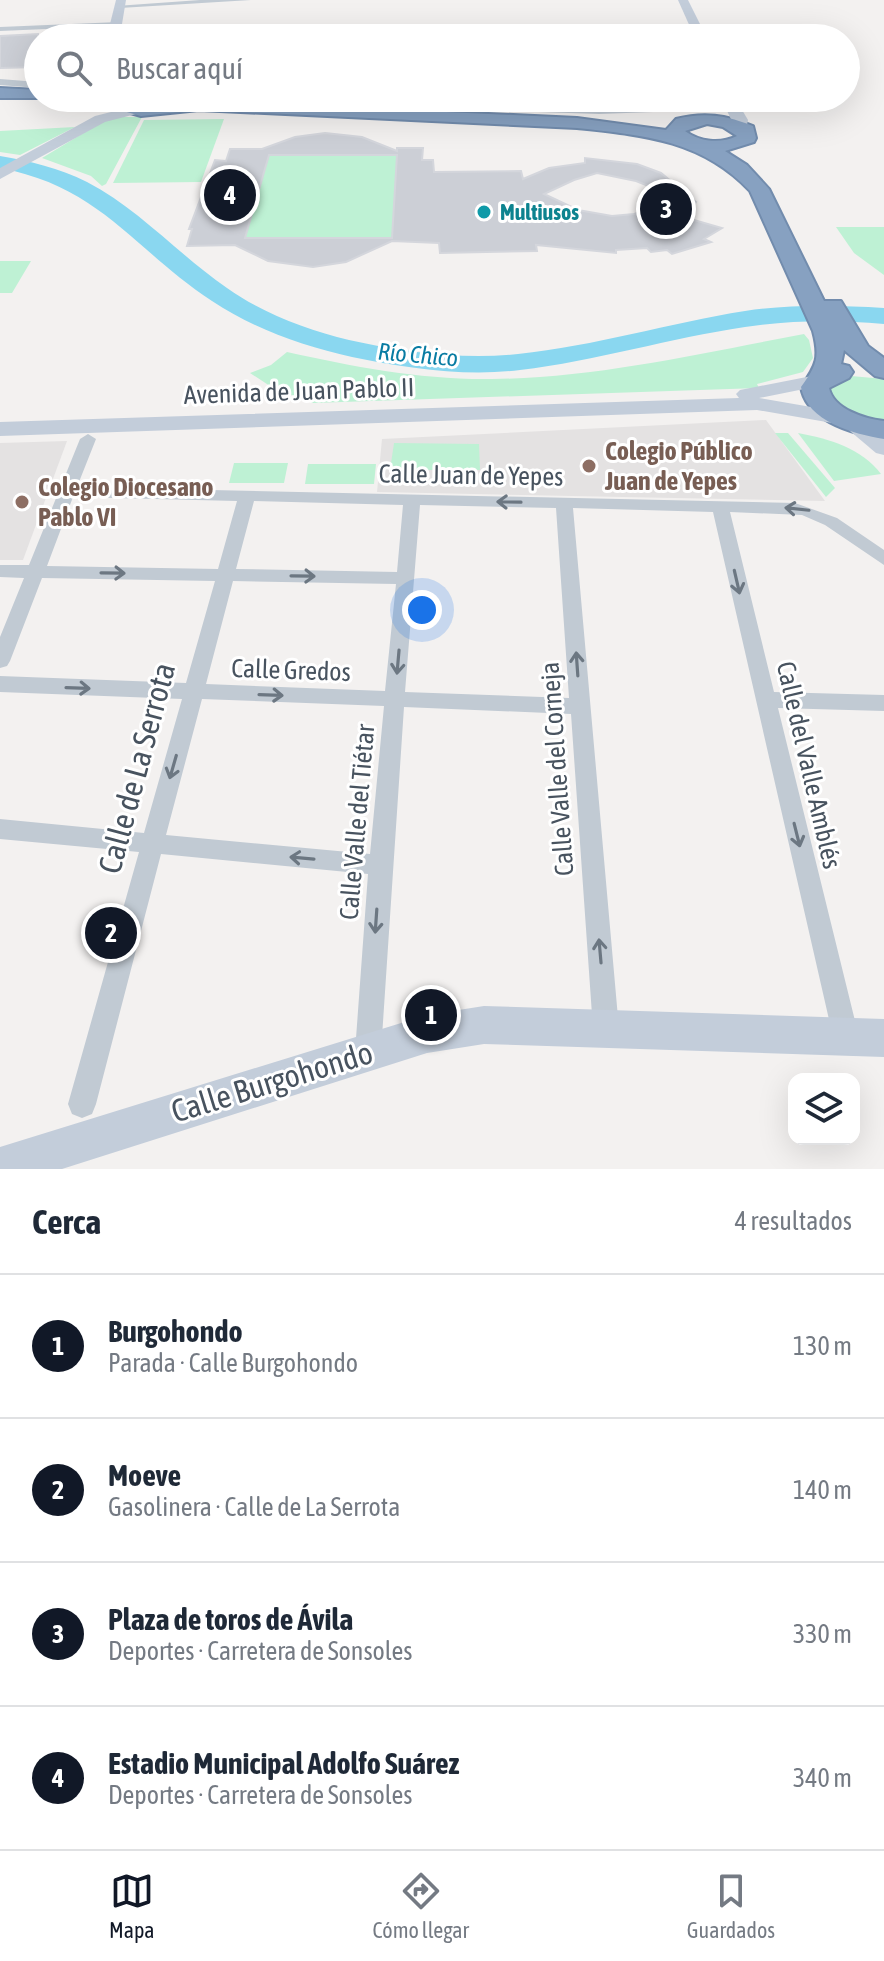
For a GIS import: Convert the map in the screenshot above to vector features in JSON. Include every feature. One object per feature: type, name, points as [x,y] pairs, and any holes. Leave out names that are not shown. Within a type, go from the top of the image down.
[{"type":"highway","points":[[0,88],[24,89]]},
{"type":"highway","points":[[346,112],[577,123],[621,127],[724,146],[742,134]]},
{"type":"highway","points":[[420,112],[622,120],[718,120],[742,134],[748,154],[774,187],[818,297]]},
{"type":"highway","points":[[693,119],[676,126],[677,135],[740,169],[759,189],[835,331],[884,372]]},
{"type":"highway","points":[[835,331],[832,352],[817,388],[818,398],[860,425]]},
{"type":"highway","points":[[822,379],[845,370],[884,372]]},
{"type":"main road","points":[[683,0],[694,24]]},
{"type":"main road","points":[[116,24],[121,3]]},
{"type":"main road","points":[[100,119],[106,112]]},
{"type":"main road","points":[[1,173],[100,119],[127,112]]},
{"type":"main road","points":[[718,120],[728,112]]},
{"type":"main road","points":[[736,112],[741,120],[742,134]]},
{"type":"main road","name":"Avenida de Juan Pablo II","points":[[0,419],[754,393],[822,379]]},
{"type":"main road","name":"Avenida de Juan Pablo II","points":[[0,429],[757,404],[860,425]]},
{"type":"main road","points":[[860,425],[884,448]]},
{"type":"main road","name":"Calle Burgohondo","points":[[0,1168],[453,1028],[484,1025],[884,1038]]},
{"type":"street","points":[[121,3],[247,0]]},
{"type":"street","points":[[0,29],[24,28]]},
{"type":"street","points":[[611,112],[693,119]]},
{"type":"street","points":[[0,661],[88,439]]},
{"type":"street","name":"Calle Juan de Yepes","points":[[67,492],[720,506],[812,511],[884,559]]},
{"type":"street","name":"Calle de La Serrota","points":[[82,1104],[247,496]]},
{"type":"street","name":"Calle Valle del Tiétar","points":[[368,1052],[380,865],[412,500]]},
{"type":"street","name":"Calle Valle del Corneja","points":[[564,504],[606,1029]]},
{"type":"street","name":"Calle del Valle Amblés","points":[[720,506],[846,1037]]},
{"type":"street","points":[[0,571],[406,578]]},
{"type":"street","name":"Calle Gredos","points":[[0,684],[580,706]]},
{"type":"street","points":[[765,700],[884,703]]},
{"type":"street","points":[[0,829],[380,865]]},
{"type":"shaded area","name":"Colegio Público Juan de Yepes","points":[[766,420],[825,501],[377,492],[382,439]]},
{"type":"shaded area","name":"Colegio Diocesano Pablo VI","points":[[67,441],[23,560],[0,560],[0,443]]},
{"type":"green space","points":[[110,117],[142,117],[106,184],[102,186],[91,176],[42,158]]},
{"type":"green space","points":[[224,119],[201,182],[113,183],[144,120]]},
{"type":"green space","points":[[75,127],[20,155],[0,152],[0,131]]},
{"type":"green space","points":[[269,155],[397,155],[392,238],[245,238]]},
{"type":"green space","points":[[836,227],[884,227],[884,275],[854,253]]},
{"type":"green space","points":[[0,261],[31,261],[12,293],[0,293]]},
{"type":"green space","points":[[804,334],[809,340],[813,358],[803,372],[757,384],[759,388],[313,403],[273,388],[250,373],[271,365],[287,352],[414,375],[466,379],[531,378],[649,363]]},
{"type":"green space","points":[[851,376],[884,379],[884,424],[839,409],[830,392],[831,385]]},
{"type":"green space","points":[[775,433],[788,433],[835,488],[826,497]]},
{"type":"green space","points":[[798,433],[844,446],[864,457],[881,474],[834,481]]},
{"type":"green space","points":[[394,443],[479,444],[480,470],[390,470]]},
{"type":"green space","points":[[234,463],[288,463],[284,483],[229,483]]},
{"type":"green space","points":[[308,464],[376,464],[374,484],[305,484]]},
{"type":"building","points":[[24,35],[24,67],[0,68],[0,36]]},
{"type":"building","points":[[325,133],[362,137],[397,151],[397,148],[423,148],[422,160],[433,160],[434,172],[521,171],[523,179],[549,168],[585,163],[585,158],[637,164],[661,173],[696,202],[694,205],[686,202],[687,218],[722,228],[704,239],[711,242],[672,254],[667,250],[651,252],[647,248],[616,250],[616,253],[536,245],[537,251],[440,253],[439,243],[392,241],[346,262],[313,267],[268,261],[235,245],[187,246],[192,229],[189,229],[215,160],[226,161],[230,149],[262,149],[295,137]],"holes":[[[269,155],[397,155],[392,238],[245,238]],[[597,173],[636,181],[681,199],[634,214],[612,216],[578,210],[544,194]]]},
{"type":"waterway","name":"Río Chico","points":[[0,162],[56,176],[101,199],[213,290],[257,316],[294,331],[370,352],[445,362],[520,362],[747,319],[838,312],[884,316]]},
{"type":"place","name":"Estadio Municipal Adolfo Suárez","points":[[230,195]]},
{"type":"place","name":"Plaza de toros de Ávila","points":[[666,209]]},
{"type":"place","name":"Multiusos","points":[[484,212]]},
{"type":"place","name":"Colegio Público Juan de Yepes","points":[[589,466]]},
{"type":"place","name":"Colegio Diocesano Pablo VI","points":[[22,502]]},
{"type":"place","name":"Moeve","points":[[111,933]]},
{"type":"place","name":"Burgohondo","points":[[431,1015]]}]
